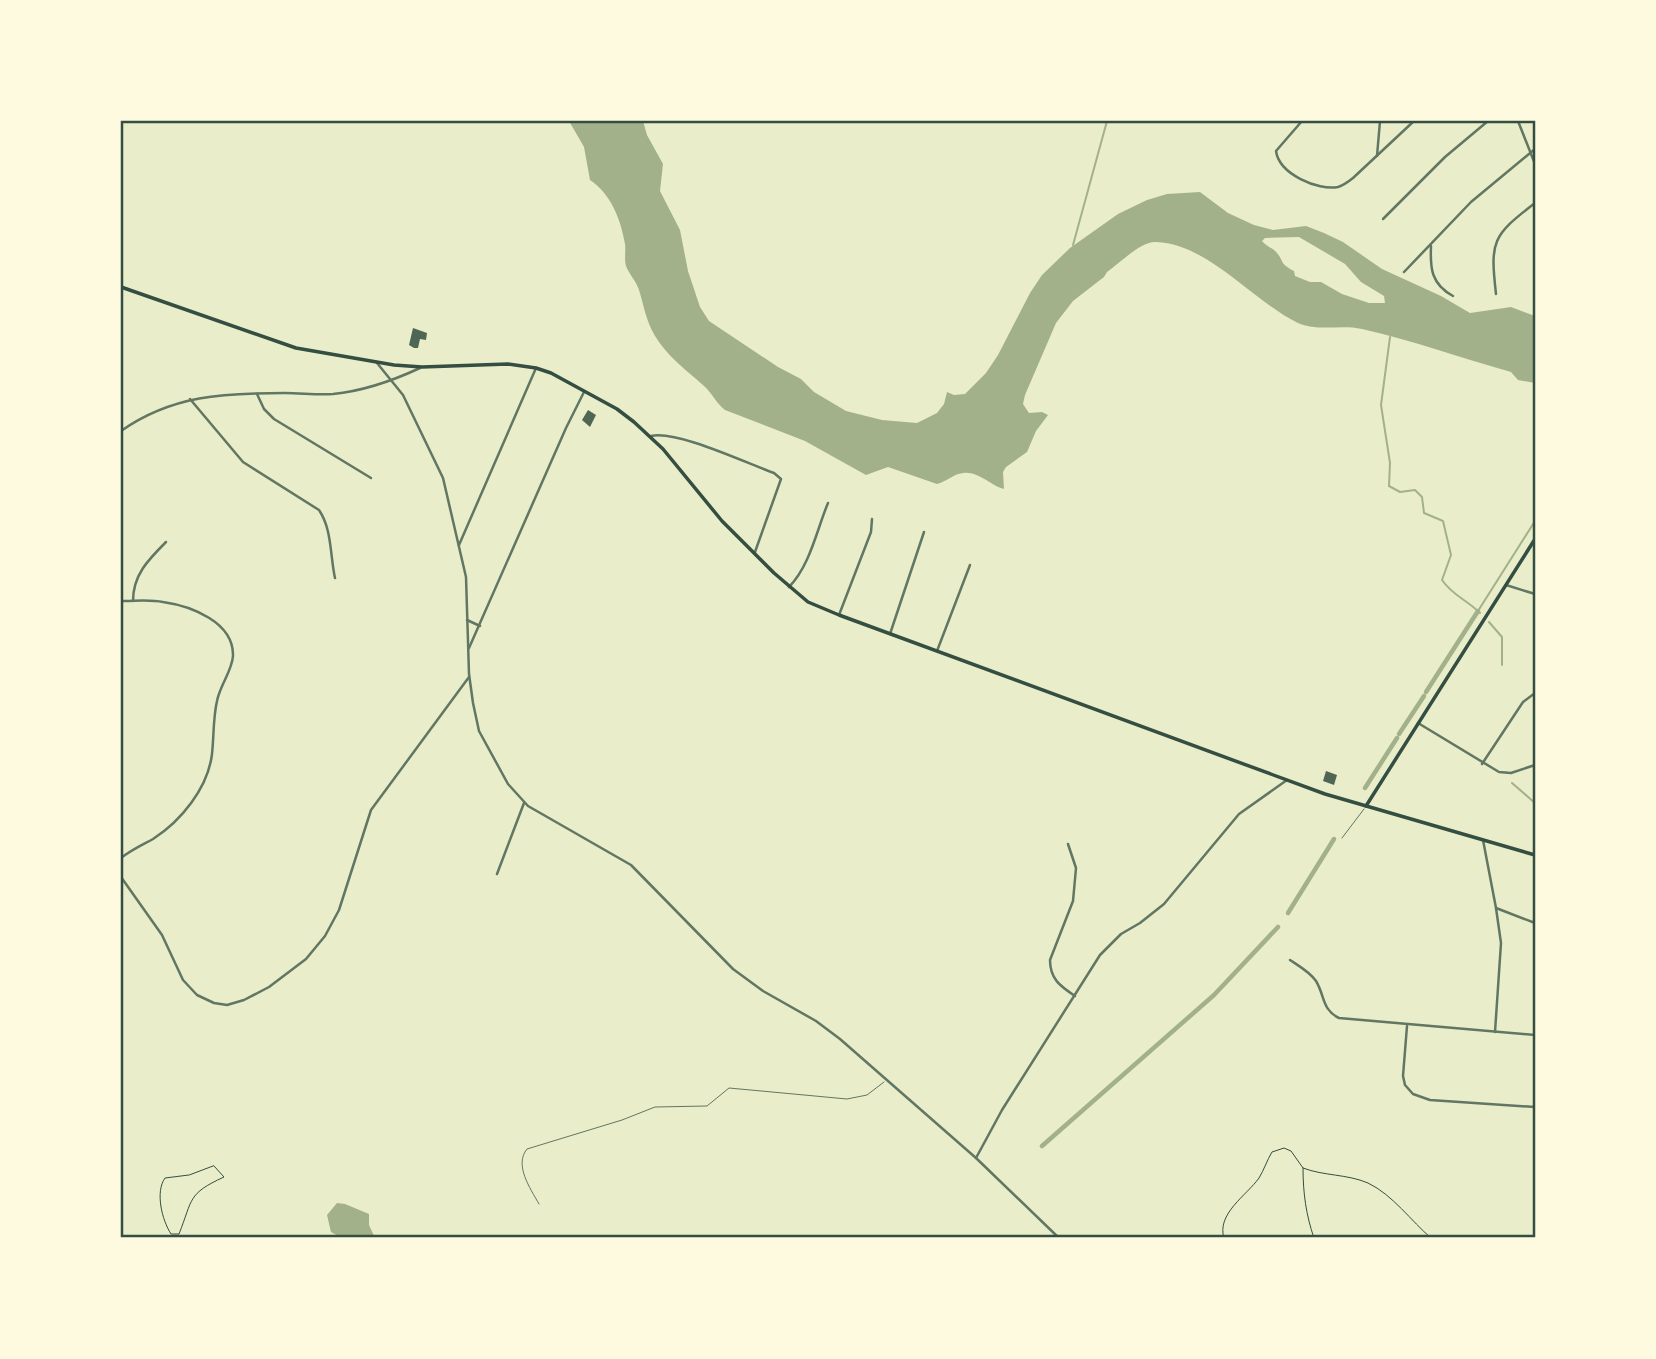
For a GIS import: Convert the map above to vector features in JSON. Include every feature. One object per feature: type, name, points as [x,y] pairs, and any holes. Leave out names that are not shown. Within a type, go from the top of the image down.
[{"type":"main road","points":[[121,287],[296,348],[422,367],[508,364],[536,368],[617,410],[651,436],[722,521],[789,587],[808,602],[1287,780],[1535,855]]},
{"type":"main road","points":[[1366,806],[1535,539]]},
{"type":"street","points":[[1302,121],[1276,154],[1278,161],[1301,179],[1321,187],[1335,188],[1345,185],[1414,121]]},
{"type":"street","points":[[1377,156],[1380,121]]},
{"type":"street","points":[[1383,219],[1445,158],[1488,121]]},
{"type":"street","points":[[1518,121],[1535,164]]},
{"type":"street","points":[[1404,272],[1471,202],[1535,149]]},
{"type":"street","points":[[1496,294],[1493,260],[1496,239],[1535,203]]},
{"type":"street","points":[[1431,245],[1434,279],[1441,289],[1453,296]]},
{"type":"street","points":[[376,362],[393,380],[407,403],[443,478],[466,577],[469,677],[479,731],[508,784],[524,803],[631,865],[733,969],[763,991],[830,1030],[976,1158],[1059,1238]]},
{"type":"street","points":[[121,431],[156,410],[190,399],[257,394],[333,394],[364,389],[422,367]]},
{"type":"street","points":[[460,545],[536,368]]},
{"type":"street","points":[[468,651],[584,391]]},
{"type":"street","points":[[257,394],[264,409],[274,419],[371,478]]},
{"type":"street","points":[[190,399],[243,462],[318,510],[325,519],[335,578]]},
{"type":"street","points":[[651,436],[670,436],[700,445],[774,473],[781,479],[754,554]]},
{"type":"street","points":[[789,587],[804,564],[828,503]]},
{"type":"street","points":[[839,615],[871,532],[872,519]]},
{"type":"street","points":[[890,634],[924,532]]},
{"type":"street","points":[[133,601],[133,589],[139,573],[166,542]]},
{"type":"street","points":[[937,651],[971,565]]},
{"type":"street","points":[[1506,585],[1535,594]]},
{"type":"street","points":[[121,601],[161,601],[182,606],[213,621],[225,631],[233,646],[233,660],[217,697],[212,755],[201,788],[175,821],[154,838],[121,858]]},
{"type":"street","points":[[467,620],[480,626]]},
{"type":"street","points":[[121,877],[156,925],[183,980],[197,995],[214,1003],[227,1004],[244,1000],[269,987],[306,959],[325,936],[339,910],[371,810],[469,677]]},
{"type":"street","points":[[1482,764],[1523,702],[1535,693]]},
{"type":"street","points":[[1418,723],[1482,764],[1505,774],[1535,765]]},
{"type":"street","points":[[976,1158],[1002,1110],[1110,944],[1156,912],[1239,814],[1287,780]]},
{"type":"street","points":[[498,874],[524,803]]},
{"type":"street","points":[[1483,840],[1500,943],[1495,1032]]},
{"type":"street","points":[[1068,844],[1076,867],[1073,901],[1050,960],[1050,968],[1057,983],[1075,996]]},
{"type":"street","points":[[1496,908],[1535,923]]},
{"type":"street","points":[[1290,960],[1311,975],[1320,989],[1325,1007],[1334,1016],[1346,1020],[1535,1035]]},
{"type":"street","points":[[1407,1026],[1402,1076],[1405,1085],[1413,1094],[1430,1100],[1535,1107]]},
{"type":"lane","points":[[1342,838],[1366,806]]},
{"type":"lane","points":[[538,1204],[521,1164],[527,1149],[622,1121],[655,1107],[707,1106],[729,1088],[847,1099],[867,1095],[886,1080]]},
{"type":"path","points":[[1224,1238],[1223,1223],[1239,1198],[1260,1177],[1272,1152],[1284,1148],[1291,1151],[1303,1168],[1304,1198],[1314,1238]]},
{"type":"path","points":[[214,1166],[224,1177],[201,1188],[190,1202],[180,1234],[171,1234],[164,1223],[163,1209],[160,1185],[165,1178],[189,1175],[214,1166]]},
{"type":"path","points":[[1303,1168],[1368,1183],[1402,1209],[1432,1238]]},
{"type":"shaded area","points":[[569,121],[643,121],[647,135],[663,164],[660,191],[680,230],[688,271],[700,307],[709,321],[846,411],[882,420],[917,423],[937,413],[944,404],[947,392],[954,395],[965,394],[986,373],[998,355],[1042,275],[1070,248],[1118,214],[1147,200],[1167,194],[1200,192],[1228,213],[1254,225],[1273,230],[1306,226],[1324,233],[1343,242],[1382,269],[1441,296],[1470,313],[1511,307],[1535,316],[1535,383],[1518,380],[1511,372],[1381,333],[1354,328],[1306,326],[1281,313],[1194,252],[1156,242],[1144,245],[1107,272],[1073,301],[1056,323],[1023,404],[1029,413],[1042,412],[1048,415],[1036,431],[1027,452],[1003,472],[1004,489],[969,473],[959,474],[937,484],[888,467],[866,475],[805,441],[725,410],[707,389],[665,350],[652,330],[638,287],[626,266],[625,244],[618,217],[604,193],[590,180],[584,147]],"holes":[[[1299,237],[1345,264],[1361,282],[1384,296],[1385,303],[1369,303],[1342,294],[1321,282],[1310,282],[1295,276],[1294,271],[1262,241],[1265,238]]]},
{"type":"shaded area","points":[[337,1203],[369,1214],[369,1225],[375,1238],[342,1238],[331,1232],[327,1215]]},
{"type":"building","points":[[413,328],[427,333],[426,340],[420,339],[418,348],[409,345]]},
{"type":"building","points":[[588,410],[596,415],[590,427],[582,420]]},
{"type":"building","points":[[1326,771],[1337,775],[1334,785],[1323,781]]},
{"type":"waterway","points":[[1073,245],[1107,121]]},
{"type":"waterway","points":[[1390,337],[1381,405],[1390,463],[1389,486],[1400,492],[1415,490],[1422,497],[1424,513],[1443,521],[1451,555],[1442,580],[1480,613]]},
{"type":"waterway","points":[[1478,611],[1535,521]]},
{"type":"waterway","points":[[1426,692],[1478,611]]},
{"type":"waterway","points":[[1489,622],[1502,637],[1502,665]]},
{"type":"waterway","points":[[1399,734],[1424,696]]},
{"type":"waterway","points":[[1365,788],[1397,738]]},
{"type":"waterway","points":[[1512,783],[1535,803]]},
{"type":"waterway","points":[[1288,913],[1334,839]]},
{"type":"waterway","points":[[1042,1146],[1214,995],[1278,927]]}]
